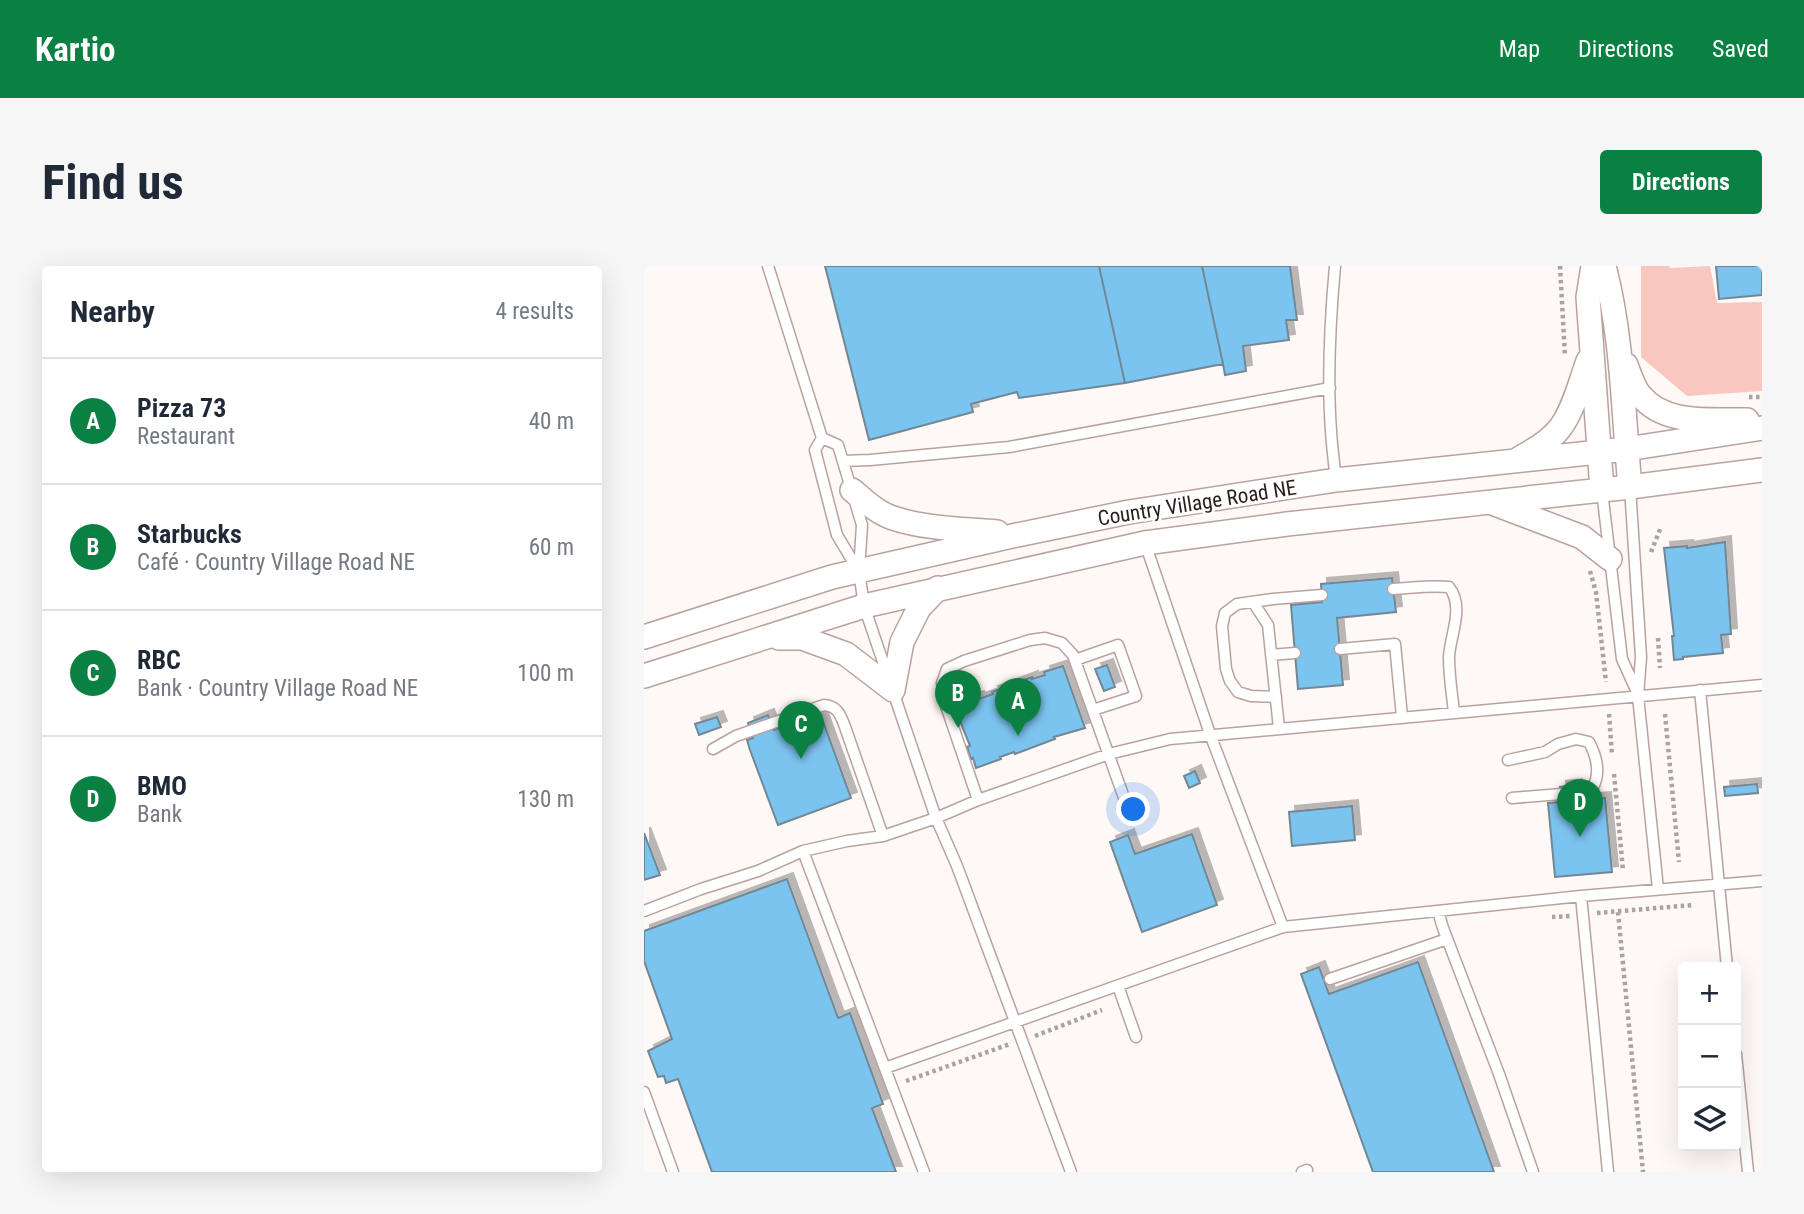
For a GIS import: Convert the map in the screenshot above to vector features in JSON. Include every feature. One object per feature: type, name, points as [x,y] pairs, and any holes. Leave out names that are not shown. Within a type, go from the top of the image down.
[{"type":"street","points":[[1594,266],[1588,297],[1602,490]]},
{"type":"street","points":[[1604,266],[1619,349],[1630,487]]},
{"type":"street","points":[[1619,349],[1638,393],[1657,410],[1679,418],[1762,420]]},
{"type":"street","points":[[1517,460],[1544,443],[1561,427],[1592,352]]},
{"type":"street","name":"Country Village Road NE","points":[[644,637],[832,577],[1129,512],[1336,480],[1627,449],[1762,428]]},
{"type":"street","name":"Country Village Road NE","points":[[644,676],[864,606],[1145,543],[1287,524],[1492,503],[1762,470]]},
{"type":"street","points":[[852,490],[891,518],[941,528],[1017,535]]},
{"type":"street","points":[[1492,503],[1582,537],[1610,559]]},
{"type":"street","points":[[762,638],[802,638],[846,654],[893,690],[902,642],[919,608],[938,588]]},
{"type":"lane","points":[[768,266],[822,438],[815,450],[837,535],[859,571]]},
{"type":"lane","points":[[1335,266],[1330,326],[1330,387],[1336,480]]},
{"type":"lane","points":[[843,461],[1009,447],[1330,387]]},
{"type":"lane","points":[[822,438],[838,445],[862,525],[859,571],[864,606],[936,818],[962,878],[1071,1172]]},
{"type":"lane","points":[[1630,487],[1641,657],[1638,696],[1658,889]]},
{"type":"lane","points":[[1602,490],[1622,659],[1638,696]]},
{"type":"lane","points":[[1145,543],[1210,734],[1283,927]]},
{"type":"lane","points":[[1393,589],[1448,587],[1453,593],[1455,623],[1450,674],[1454,712]]},
{"type":"lane","points":[[1276,696],[1251,696],[1238,692],[1230,681],[1226,669],[1222,626],[1226,613],[1237,604],[1322,595]]},
{"type":"lane","points":[[1253,602],[1268,625],[1279,728]]},
{"type":"lane","points":[[978,800],[944,700],[942,683],[947,669],[1030,640],[1045,638],[1062,643],[1073,655],[1128,806]]},
{"type":"lane","points":[[1339,649],[1395,644],[1402,717]]},
{"type":"lane","points":[[1075,660],[1118,645],[1136,696],[1093,710]]},
{"type":"lane","points":[[1271,655],[1295,653]]},
{"type":"lane","points":[[644,911],[758,871],[803,851],[883,836],[1109,754],[1170,739],[1762,685]]},
{"type":"lane","points":[[1700,690],[1727,962]]},
{"type":"lane","points":[[713,750],[736,736],[824,705],[831,705],[839,712],[844,724],[883,836]]},
{"type":"lane","points":[[1508,760],[1545,752],[1558,744],[1576,739],[1589,742],[1596,755],[1597,781],[1591,789],[1577,793]]},
{"type":"lane","points":[[1512,798],[1561,794]]},
{"type":"lane","points":[[803,851],[925,1172]]},
{"type":"lane","points":[[885,1068],[1283,927],[1581,896],[1762,881]]},
{"type":"lane","points":[[1581,896],[1608,1172]]},
{"type":"lane","points":[[1438,911],[1533,1172]]},
{"type":"lane","points":[[1331,979],[1447,939]]},
{"type":"lane","points":[[1118,986],[1136,1037]]},
{"type":"lane","points":[[1739,1088],[1748,1172]]},
{"type":"lane","points":[[644,1092],[673,1172]]},
{"type":"path","points":[[1560,266],[1566,362]]},
{"type":"path","points":[[1651,558],[1661,527]]},
{"type":"path","points":[[1587,566],[1596,592],[1606,682]]},
{"type":"path","points":[[1657,627],[1660,668]]},
{"type":"path","points":[[1609,714],[1623,870]]},
{"type":"path","points":[[1665,714],[1678,862]]},
{"type":"path","points":[[1597,913],[1618,909],[1677,906]]},
{"type":"path","points":[[1618,909],[1643,1172]]},
{"type":"path","points":[[892,1086],[1124,1002]]},
{"type":"shaded area","points":[[1641,266],[1710,266],[1717,303],[1762,302],[1762,391],[1687,396],[1641,357]]},
{"type":"building","points":[[825,266],[1290,266],[1297,320],[1286,320],[1289,340],[1243,346],[1246,371],[1225,375],[1223,364],[1125,383],[1019,398],[1017,392],[971,404],[973,412],[869,440]]},
{"type":"building","points":[[1099,266],[1202,266],[1223,364],[1125,383]]},
{"type":"building","points":[[1716,266],[1762,266],[1762,295],[1719,299]]},
{"type":"building","points":[[1725,542],[1731,634],[1721,635],[1723,653],[1674,660],[1674,636],[1664,548],[1687,548]]},
{"type":"building","points":[[1392,578],[1396,612],[1337,618],[1343,685],[1298,689],[1291,605],[1322,602],[1321,584]]},
{"type":"building","points":[[1107,665],[1115,687],[1104,691],[1095,669]]},
{"type":"building","points":[[1063,666],[1085,728],[1054,737],[1055,739],[976,768],[954,706],[993,694],[992,692],[1032,677],[1045,675],[1044,672]]},
{"type":"building","points":[[820,713],[851,798],[778,825],[747,740],[753,738],[748,723],[768,715],[774,730]]},
{"type":"building","points":[[717,717],[721,727],[699,735],[695,724]]},
{"type":"building","points":[[1195,771],[1200,783],[1189,788],[1184,776]]},
{"type":"building","points":[[1757,784],[1758,793],[1725,796],[1724,787]]},
{"type":"building","points":[[1576,785],[1577,800],[1605,798],[1612,872],[1555,877],[1548,803],[1561,802],[1560,787]]},
{"type":"building","points":[[1352,806],[1355,840],[1292,846],[1289,812]]},
{"type":"building","points":[[644,833],[660,875],[644,880]]},
{"type":"building","points":[[1192,834],[1217,905],[1142,932],[1110,842],[1128,835],[1135,854]]},
{"type":"building","points":[[787,879],[838,1018],[850,1013],[883,1104],[872,1108],[896,1172],[712,1172],[678,1079],[666,1083],[664,1076],[658,1077],[648,1051],[672,1039],[644,961],[644,931]]},
{"type":"building","points":[[1418,962],[1494,1172],[1373,1172],[1301,974],[1319,967],[1329,994]]},
{"type":"place","name":"Starbucks","points":[[958,728]]},
{"type":"place","name":"Pizza 73","points":[[1018,736]]},
{"type":"place","name":"RBC","points":[[801,759]]},
{"type":"place","name":"BMO","points":[[1580,837]]}]
